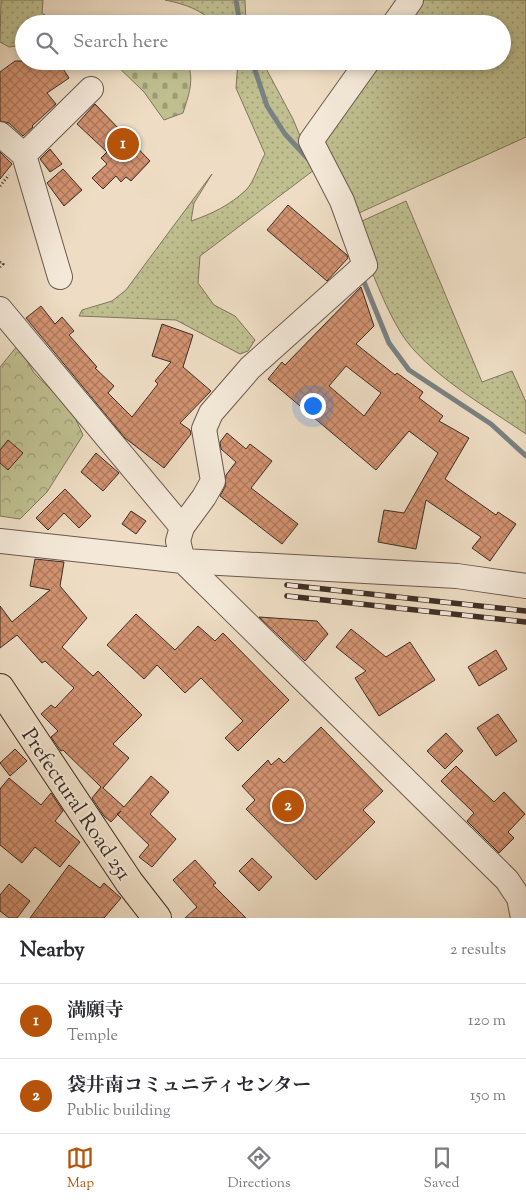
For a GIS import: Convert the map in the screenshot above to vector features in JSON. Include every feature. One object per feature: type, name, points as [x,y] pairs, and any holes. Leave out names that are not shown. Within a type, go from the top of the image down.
[{"type":"main road","name":"Prefectural Road 251","points":[[0,688],[129,882],[157,918]]},
{"type":"street","points":[[400,15],[411,0]]},
{"type":"street","points":[[362,70],[311,141],[342,201],[365,265],[250,368],[211,413],[204,429],[213,481],[182,527],[178,541],[183,561],[507,880],[519,898],[523,918]]},
{"type":"street","points":[[24,156],[91,89]]},
{"type":"street","points":[[0,134],[24,156],[60,277]]},
{"type":"street","points":[[0,309],[182,527]]},
{"type":"street","points":[[0,541],[183,561],[457,576],[526,586]]},
{"type":"path","points":[[0,262],[3,264],[0,267]]},
{"type":"green space","points":[[1,0],[43,0],[42,13],[45,15],[15,15],[15,46],[9,47],[0,42]]},
{"type":"green space","points":[[165,0],[245,0],[246,15],[205,15],[179,3]]},
{"type":"green space","points":[[420,0],[526,0],[526,137],[348,218],[311,141],[365,70],[511,70],[511,15],[408,15]]},
{"type":"green space","points":[[121,70],[189,70],[191,80],[189,94],[183,113],[164,120],[144,92]]},
{"type":"green space","points":[[237,70],[267,70],[293,119],[314,170],[200,256],[198,283],[214,305],[235,316],[255,340],[248,351],[240,354],[176,320],[79,316],[82,310],[112,301],[126,290],[212,174],[194,203],[191,221],[227,205],[246,190],[252,182],[265,154],[236,88]]},
{"type":"green space","points":[[406,201],[482,382],[512,371],[526,402],[526,434],[476,401],[425,362],[401,333],[394,320],[351,226]]},
{"type":"green space","points":[[18,345],[34,373],[71,409],[83,435],[47,492],[20,519],[0,516],[0,367]]},
{"type":"building","points":[[15,61],[15,70],[64,70],[69,78],[47,93],[56,104],[23,136],[9,123],[0,121],[0,72]]},
{"type":"building","points":[[95,104],[150,161],[131,181],[126,177],[121,182],[116,176],[103,189],[92,178],[107,164],[101,158],[107,152],[77,124]]},
{"type":"building","points":[[50,149],[62,164],[50,172],[40,159]]},
{"type":"building","points":[[0,152],[12,164],[0,179]]},
{"type":"building","points":[[63,169],[82,190],[64,206],[47,183]]},
{"type":"building","points":[[288,205],[347,255],[348,258],[327,281],[267,230]]},
{"type":"building","points":[[361,287],[374,326],[356,344],[395,375],[397,373],[423,392],[419,398],[443,416],[439,421],[469,438],[445,479],[496,515],[498,512],[516,524],[490,561],[472,548],[481,537],[426,500],[416,549],[378,542],[384,510],[404,513],[438,453],[409,431],[376,470],[268,379],[282,362],[285,365]],"holes":[[[346,366],[381,393],[364,416],[329,386]]]},
{"type":"building","points":[[41,306],[55,324],[62,317],[74,331],[69,335],[97,367],[95,368],[114,386],[108,393],[132,417],[158,384],[155,381],[171,362],[152,356],[162,324],[193,335],[183,367],[211,391],[180,423],[190,430],[191,434],[164,468],[125,438],[26,318]]},
{"type":"building","points":[[227,433],[246,449],[250,444],[272,461],[251,488],[298,524],[282,544],[220,496],[225,487],[226,475],[236,462],[221,449],[220,442]]},
{"type":"building","points":[[8,440],[23,453],[8,470],[0,463],[0,450]]},
{"type":"building","points":[[96,453],[119,473],[103,491],[81,472]]},
{"type":"building","points":[[65,489],[91,516],[79,528],[64,513],[48,530],[36,518]]},
{"type":"building","points":[[131,511],[146,521],[136,534],[122,524]]},
{"type":"building","points":[[35,559],[64,562],[60,586],[87,618],[62,647],[93,676],[98,671],[142,715],[113,744],[129,758],[103,788],[124,807],[151,776],[169,792],[150,814],[176,839],[152,867],[139,857],[149,845],[118,815],[111,822],[104,816],[92,798],[101,787],[63,750],[61,751],[51,737],[58,731],[41,714],[51,705],[55,708],[74,688],[45,661],[42,663],[17,635],[0,648],[0,606],[12,622],[50,590],[30,586]]},
{"type":"building","points":[[136,614],[175,650],[198,626],[215,641],[223,633],[289,700],[238,751],[225,738],[243,721],[201,678],[185,693],[157,665],[144,679],[107,645]]},
{"type":"building","points":[[259,617],[317,621],[328,634],[305,661]]},
{"type":"building","points":[[351,629],[386,657],[410,642],[435,680],[379,716],[355,678],[366,671],[336,647]]},
{"type":"building","points":[[496,650],[507,669],[479,686],[468,667]]},
{"type":"building","points":[[498,714],[517,741],[496,756],[477,728]]},
{"type":"building","points":[[321,727],[383,791],[363,810],[375,822],[316,880],[246,809],[255,800],[242,786],[268,760],[271,765],[279,758],[284,763]]},
{"type":"building","points":[[446,733],[463,751],[445,769],[427,751]]},
{"type":"building","points":[[15,749],[27,761],[10,776],[0,763]]},
{"type":"building","points":[[456,766],[494,802],[504,792],[525,814],[508,832],[514,838],[499,853],[467,821],[474,813],[441,781]]},
{"type":"building","points":[[9,778],[41,805],[51,793],[63,811],[55,821],[80,842],[60,867],[35,847],[22,863],[0,845],[0,789]]},
{"type":"building","points":[[252,858],[272,877],[259,891],[239,871]]},
{"type":"building","points":[[195,860],[216,883],[213,885],[246,918],[185,918],[197,907],[173,880]]},
{"type":"building","points":[[69,865],[100,888],[104,883],[121,898],[104,918],[30,918]]},
{"type":"building","points":[[9,884],[30,901],[17,918],[9,918],[0,911],[0,895]]},
{"type":"waterway","points":[[236,0],[238,15]]},
{"type":"waterway","points":[[255,70],[267,106],[285,134],[310,161]]},
{"type":"waterway","points":[[362,277],[389,343],[409,370],[491,424],[526,456]]},
{"type":"railway","points":[[287,585],[526,611]]},
{"type":"railway","points":[[287,596],[526,622]]},
{"type":"place","name":"満願寺","points":[[123,144]]},
{"type":"place","name":"袋井南コミュニティセンター","points":[[288,806]]}]
